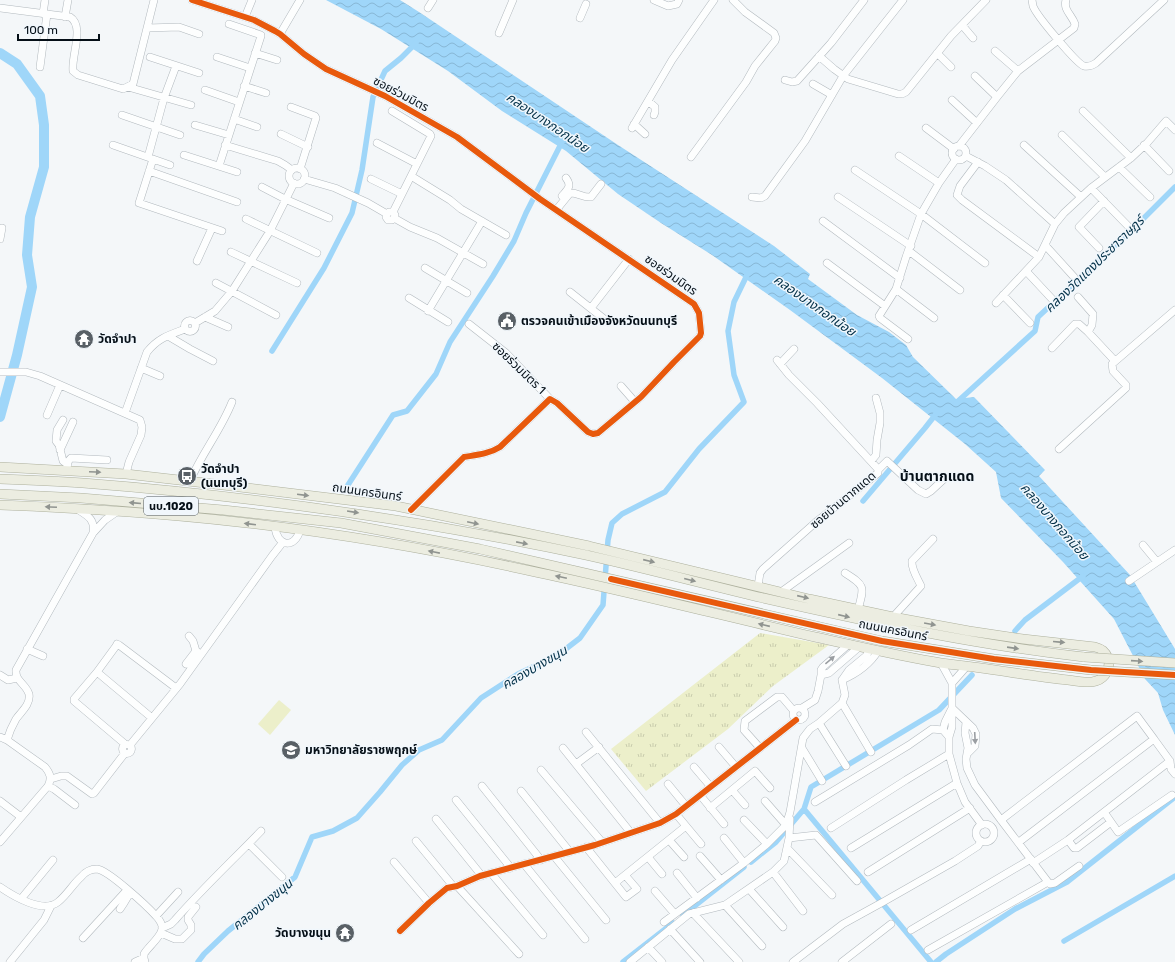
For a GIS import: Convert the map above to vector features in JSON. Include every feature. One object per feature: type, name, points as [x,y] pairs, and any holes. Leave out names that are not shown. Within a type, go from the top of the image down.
[{"type":"main road","name":"ถนนนครอินทร์","points":[[0,467],[67,467],[396,506],[600,554]]},
{"type":"main road","name":"ถนนนครอินทร์","points":[[0,479],[81,483],[221,495],[390,518],[611,556],[758,586],[858,610],[969,631],[1023,639],[1086,645],[1102,649],[1109,660],[1109,666],[1104,677],[1098,681],[1089,682],[1048,678],[941,663],[859,647],[746,621],[610,583]]},
{"type":"main road","points":[[223,485],[300,505]]},
{"type":"main road","name":"ถนนนครอินทร์","points":[[0,494],[81,498],[208,509],[341,523],[480,550],[599,581]]},
{"type":"main road","name":"ถนนนครอินทร์","points":[[0,506],[76,508],[118,511],[303,530],[610,583],[882,641],[994,659],[1091,670],[1175,675]]},
{"type":"main road","points":[[303,530],[311,526],[336,526],[341,523]]},
{"type":"main road","name":"ถนนนครอินทร์","points":[[611,556],[799,606],[889,626],[1009,648],[1084,657],[1175,663]]},
{"type":"main road","points":[[954,638],[976,637],[1023,639]]},
{"type":"main road","points":[[925,660],[934,657],[979,662],[994,659]]},
{"type":"street","points":[[40,67],[46,0]]},
{"type":"street","points":[[65,16],[68,0]]},
{"type":"street","points":[[0,8],[70,17],[76,22],[78,30],[72,64],[73,71],[78,75],[123,89],[133,84],[154,0]]},
{"type":"street","name":"ซอยร่วมมิตร","points":[[192,0],[254,20],[280,34],[304,54],[326,69],[385,96],[457,137],[540,199],[694,304],[699,313],[700,336],[646,392],[598,433],[593,434],[588,432],[557,403],[550,399]]},
{"type":"street","points":[[244,17],[252,0]]},
{"type":"street","points":[[280,34],[300,0]]},
{"type":"street","points":[[428,8],[433,0]]},
{"type":"street","points":[[499,33],[513,0]]},
{"type":"street","points":[[578,0],[587,2],[580,18]]},
{"type":"street","points":[[654,0],[668,6],[677,4],[679,0]]},
{"type":"street","points":[[645,134],[633,126],[672,60],[714,0]]},
{"type":"street","points":[[691,157],[746,82],[755,66],[775,42],[776,38],[774,33],[745,12],[733,0]]},
{"type":"street","points":[[785,80],[792,82],[797,81],[831,43],[864,0]]},
{"type":"street","points":[[752,197],[761,198],[765,196],[805,141],[843,76],[903,0]]},
{"type":"street","points":[[819,56],[848,79],[902,94],[906,92],[937,53],[986,0]]},
{"type":"street","points":[[1032,0],[1033,6],[1040,18],[1076,60],[1084,66],[1092,66],[1096,63],[1164,0]]},
{"type":"street","points":[[956,159],[952,153],[1018,71],[1074,28],[1074,19],[1066,9],[1066,0]]},
{"type":"street","points":[[219,166],[261,35],[229,24]]},
{"type":"street","points":[[962,25],[973,38]]},
{"type":"street","points":[[147,28],[179,27],[199,34]]},
{"type":"street","points":[[995,51],[1018,71]]},
{"type":"street","points":[[255,53],[277,60]]},
{"type":"street","points":[[937,53],[951,67]]},
{"type":"street","points":[[150,57],[199,73]]},
{"type":"street","points":[[217,57],[250,68]]},
{"type":"street","points":[[176,66],[164,98],[156,127],[149,171],[139,203],[222,231]]},
{"type":"street","points":[[975,76],[997,97]]},
{"type":"street","points":[[813,84],[832,95]]},
{"type":"street","points":[[244,86],[266,93]]},
{"type":"street","points":[[128,87],[191,105]]},
{"type":"street","points":[[205,90],[239,102]]},
{"type":"street","points":[[952,100],[977,123]]},
{"type":"street","points":[[648,101],[655,107],[654,115]]},
{"type":"street","points":[[291,107],[315,116],[316,118],[300,169]]},
{"type":"street","points":[[391,215],[430,137],[430,134],[392,111]]},
{"type":"street","points":[[1083,111],[1130,158]]},
{"type":"street","points":[[122,115],[180,135]]},
{"type":"street","points":[[234,119],[257,127]]},
{"type":"street","points":[[996,303],[1039,257],[1055,224],[1081,196],[1144,146],[1166,121],[1175,130]]},
{"type":"street","points":[[195,125],[229,135]]},
{"type":"street","points":[[926,128],[957,147],[965,149],[966,156]]},
{"type":"street","points":[[281,134],[308,147]]},
{"type":"street","points":[[1062,135],[1105,177]]},
{"type":"street","points":[[377,143],[417,164]]},
{"type":"street","points":[[113,145],[170,164]]},
{"type":"street","points":[[225,145],[278,162],[292,170]]},
{"type":"street","points":[[1024,145],[1081,196]]},
{"type":"street","points":[[1144,146],[1169,171]]},
{"type":"street","points":[[184,155],[237,172]]},
{"type":"street","points":[[899,156],[940,183]]},
{"type":"street","points":[[956,159],[962,159],[966,156]]},
{"type":"street","points":[[966,156],[985,166],[1006,180],[1055,224]]},
{"type":"street","points":[[908,339],[879,316],[896,289],[921,214],[956,159]]},
{"type":"street","points":[[978,162],[960,186],[957,195],[1039,257]]},
{"type":"street","points":[[1119,167],[1150,197]]},
{"type":"street","points":[[297,168],[304,173],[304,179],[300,183],[294,183],[290,179],[290,173],[292,170],[297,168]]},
{"type":"street","points":[[855,170],[921,214],[985,263]]},
{"type":"street","points":[[149,171],[237,202]]},
{"type":"street","points":[[411,176],[450,200],[461,209],[506,235]]},
{"type":"street","points":[[555,208],[569,186],[566,178]]},
{"type":"street","points":[[304,179],[335,188],[367,202],[410,227],[437,238],[483,264]]},
{"type":"street","points":[[371,179],[402,194]]},
{"type":"street","points":[[125,413],[147,352],[153,344],[185,329],[185,325],[188,321],[192,321],[195,324],[215,310],[232,291],[270,231],[294,183]]},
{"type":"street","points":[[555,208],[572,192],[586,197],[591,197],[601,184]]},
{"type":"street","points":[[262,187],[285,199],[329,218]]},
{"type":"street","points":[[1091,188],[1128,226]]},
{"type":"street","points":[[838,197],[910,248],[960,290]]},
{"type":"street","points":[[1099,248],[1079,227],[1104,202]]},
{"type":"street","points":[[246,220],[317,253]]},
{"type":"street","points":[[428,311],[482,221]]},
{"type":"street","points":[[823,221],[900,278]]},
{"type":"street","points":[[0,239],[2,228]]},
{"type":"street","points":[[197,261],[212,228]]},
{"type":"street","points":[[1045,245],[1074,277]]},
{"type":"street","points":[[231,252],[297,282]]},
{"type":"street","points":[[591,308],[629,260]]},
{"type":"street","points":[[827,263],[885,306]]},
{"type":"street","points":[[425,268],[466,293]]},
{"type":"street","points":[[1026,271],[1053,300]]},
{"type":"street","points":[[216,283],[276,315]]},
{"type":"street","points":[[896,289],[934,318]]},
{"type":"street","points":[[570,292],[608,322]]},
{"type":"street","points":[[1003,295],[1030,323]]},
{"type":"street","points":[[1078,297],[1094,314],[1092,325],[1088,332]]},
{"type":"street","points":[[408,298],[448,322]]},
{"type":"street","points":[[1059,450],[1126,388],[1126,385],[1112,368],[1112,364],[1175,310]]},
{"type":"street","points":[[205,317],[228,327]]},
{"type":"street","name":"ซอยร่วมมิตร 1","points":[[469,324],[506,353],[550,399]]},
{"type":"street","points":[[1052,348],[1076,324],[1080,325],[1088,332],[1115,361]]},
{"type":"street","points":[[168,336],[213,361]]},
{"type":"street","name":"ซอยบ้านตากแดด","points":[[758,586],[760,573],[763,569],[816,522],[878,473],[878,470],[871,461],[789,375],[779,362],[794,349]]},
{"type":"street","points":[[141,368],[160,376]]},
{"type":"street","points":[[2,372],[26,372],[40,376],[140,420],[142,427],[141,435],[129,462],[126,474]]},
{"type":"street","points":[[47,415],[60,385]]},
{"type":"street","points":[[621,386],[635,402]]},
{"type":"street","points":[[871,461],[876,455],[880,422],[880,413],[876,398]]},
{"type":"street","points":[[411,510],[461,460],[464,458],[485,454],[500,447],[550,399]]},
{"type":"street","points":[[190,481],[198,464],[226,417],[232,402]]},
{"type":"street","points":[[63,420],[57,430],[56,441],[63,461],[67,467]]},
{"type":"street","points":[[60,450],[73,422]]},
{"type":"street","points":[[67,467],[71,458],[107,460]]},
{"type":"street","points":[[878,470],[887,461],[918,490],[926,494],[945,478]]},
{"type":"street","points":[[76,508],[91,519],[94,527],[93,534]]},
{"type":"street","points":[[75,805],[54,789],[49,782],[50,775],[45,767],[3,738],[10,732],[17,718],[28,703],[29,696],[26,687],[17,678],[15,674],[16,670],[93,534],[105,520],[118,511]]},
{"type":"street","points":[[275,527],[277,536],[283,542],[292,542],[303,530]]},
{"type":"street","points":[[893,617],[921,586],[912,568],[912,561],[933,539]]},
{"type":"street","points":[[128,745],[176,688],[199,652],[283,542]]},
{"type":"street","points":[[781,592],[849,543]]},
{"type":"street","points":[[1143,545],[1157,562]]},
{"type":"street","points":[[1129,582],[1175,550]]},
{"type":"street","points":[[845,573],[859,583],[863,588],[858,610]]},
{"type":"street","points":[[189,636],[199,652]]},
{"type":"street","points":[[0,842],[49,782],[61,776],[67,776],[92,794],[125,753],[127,754],[131,752],[132,748],[74,701],[74,699],[97,672],[117,644],[176,688]]},
{"type":"street","points":[[796,720],[792,715],[794,710],[797,707],[802,708],[815,700],[821,670],[823,667],[850,644]]},
{"type":"street","points":[[821,675],[829,673],[859,647]]},
{"type":"street","points":[[27,649],[43,656]]},
{"type":"street","points":[[664,922],[744,863],[767,844],[786,825],[790,812],[803,738],[810,729],[842,703],[845,695],[842,680],[854,674],[873,658],[874,650]]},
{"type":"street","points":[[186,664],[199,652]]},
{"type":"street","points":[[941,663],[952,683],[952,727],[949,737],[949,754],[957,783],[965,802],[982,825],[990,826],[993,829],[994,836],[989,842],[981,841],[978,838],[977,834],[982,825]]},
{"type":"street","points":[[952,683],[967,666]]},
{"type":"street","points":[[97,672],[152,718]]},
{"type":"street","points":[[0,675],[8,680],[17,678]]},
{"type":"street","points":[[760,748],[744,730],[745,721],[777,696],[782,697],[794,710]]},
{"type":"street","points":[[842,703],[872,752]]},
{"type":"street","points":[[400,931],[447,888],[491,873],[586,848],[660,823],[676,814],[796,720],[804,718],[805,714],[802,708]]},
{"type":"street","points":[[952,708],[966,722],[965,733],[968,748],[966,759],[967,768],[974,785],[1019,842],[1048,882],[1050,884],[1055,883],[1078,866]]},
{"type":"street","points":[[943,730],[952,708]]},
{"type":"street","points":[[1001,820],[1137,716],[1170,762],[1171,769],[1175,774]]},
{"type":"street","points":[[819,723],[846,766]]},
{"type":"street","points":[[815,802],[932,729],[943,730],[949,737]]},
{"type":"street","points":[[586,732],[660,823]]},
{"type":"street","points":[[1019,842],[1154,740]]},
{"type":"street","points":[[576,764],[599,747]]},
{"type":"street","points":[[719,747],[736,767]]},
{"type":"street","points":[[563,748],[630,833]]},
{"type":"street","points":[[802,748],[822,782]]},
{"type":"street","points":[[831,828],[949,754]]},
{"type":"street","points":[[911,930],[1068,840],[1170,762]]},
{"type":"street","points":[[694,766],[711,786]]},
{"type":"street","points":[[541,770],[602,842]]},
{"type":"street","points":[[710,808],[755,771],[770,788]]},
{"type":"street","points":[[851,848],[957,783]]},
{"type":"street","points":[[668,784],[686,806]]},
{"type":"street","points":[[482,786],[541,860]]},
{"type":"street","points":[[732,790],[745,805]]},
{"type":"street","points":[[521,791],[570,852]]},
{"type":"street","points":[[700,795],[724,824]]},
{"type":"street","points":[[1104,812],[1118,832],[1172,795]]},
{"type":"street","points":[[456,800],[511,868]]},
{"type":"street","points":[[765,801],[786,825]]},
{"type":"street","points":[[0,802],[21,817]]},
{"type":"street","points":[[868,872],[970,808]]},
{"type":"street","points":[[630,962],[689,914],[725,905],[773,872],[784,861],[789,838],[790,812]]},
{"type":"street","points":[[676,814],[701,844]]},
{"type":"street","points":[[436,819],[482,876]]},
{"type":"street","points":[[744,820],[767,844]]},
{"type":"street","points":[[1068,840],[1073,847],[1076,848],[1111,822]]},
{"type":"street","points":[[615,883],[686,826]]},
{"type":"street","points":[[135,962],[144,960],[146,952],[162,930],[175,920],[218,876],[230,861],[261,831]]},
{"type":"street","points":[[789,838],[816,835],[857,881]]},
{"type":"street","points":[[724,838],[744,863]]},
{"type":"street","points":[[669,840],[684,857]]},
{"type":"street","points":[[416,841],[455,886],[519,954]]},
{"type":"street","points":[[793,962],[843,924],[978,846],[981,841]]},
{"type":"street","points":[[249,844],[282,877]]},
{"type":"street","points":[[586,848],[626,897],[637,889],[625,875]]},
{"type":"street","points":[[787,848],[832,895]]},
{"type":"street","points":[[554,856],[606,920]]},
{"type":"street","points":[[700,856],[721,880]]},
{"type":"street","points":[[648,857],[662,874]]},
{"type":"street","points":[[21,899],[53,860]]},
{"type":"street","points":[[394,862],[429,903]]},
{"type":"street","points":[[524,864],[584,939]]},
{"type":"street","points":[[10,962],[44,920],[51,906],[60,900],[83,874],[92,869],[106,872],[129,891],[156,916],[161,924],[162,930],[175,939],[182,939],[191,930],[188,917],[196,907]]},
{"type":"street","points":[[773,872],[803,911]]},
{"type":"street","points":[[491,873],[543,935]]},
{"type":"street","points":[[677,873],[697,898]]},
{"type":"street","points":[[928,950],[1048,882]]},
{"type":"street","points":[[0,887],[21,899],[37,905],[51,906]]},
{"type":"street","points":[[749,889],[783,927]]},
{"type":"street","points":[[120,909],[129,891]]},
{"type":"street","points":[[83,938],[129,891]]},
{"type":"street","points":[[655,891],[674,914]]},
{"type":"street","points":[[156,916],[178,892]]},
{"type":"street","points":[[725,905],[762,946]]},
{"type":"street","points":[[693,913],[739,962]]},
{"type":"street","points":[[842,962],[891,924]]},
{"type":"street","points":[[670,929],[700,962]]},
{"type":"street","points":[[648,947],[662,962]]},
{"type":"green space","points":[[760,633],[829,645],[773,686],[728,729],[646,791],[611,749]]},
{"type":"green space","points":[[279,700],[291,710],[270,735],[258,724]]},
{"type":"water","name":"คลองบางกอกน้อย","points":[[326,0],[400,0],[618,145],[774,246],[810,274],[808,279],[857,315],[889,332],[906,345],[913,357],[956,399],[974,397],[1045,470],[1039,476],[1130,575],[1175,649],[1175,735],[1163,710],[1158,693],[1145,679],[1114,619],[1063,562],[1001,498],[996,472],[965,444],[882,378],[790,310],[712,255],[618,194],[566,151],[502,111],[448,71],[381,29]]},
{"type":"waterway","points":[[272,351],[324,268],[352,213],[362,170],[373,97],[385,71],[416,43]]},
{"type":"waterway","points":[[0,53],[17,64],[40,96],[44,125],[44,167],[30,217],[27,255],[32,287],[17,355],[0,417]]},
{"type":"waterway","name":"คลองบางกอกน้อย","points":[[346,488],[393,415],[407,411],[436,374],[450,342],[514,241],[526,213],[563,140]]},
{"type":"waterway","name":"คลองวัดแดงประชาราษฎร์","points":[[956,403],[1035,331],[1038,317],[1141,221],[1175,187]]},
{"type":"waterway","name":"คลองบางขนุน","points":[[198,962],[204,954],[228,931],[295,877],[312,837],[333,831],[357,818],[402,765],[419,750],[442,740],[481,698],[518,674],[558,655],[580,638],[603,605],[608,540],[612,523],[622,514],[665,492],[699,449],[744,402],[734,375],[728,331],[734,302],[748,273]]},
{"type":"waterway","points":[[863,501],[936,414]]},
{"type":"waterway","points":[[1015,631],[1025,620],[1083,576]]},
{"type":"waterway","points":[[751,862],[776,842],[804,809],[811,787],[939,710],[972,675]]},
{"type":"waterway","points":[[936,962],[1015,909],[1067,882],[1175,797]]},
{"type":"waterway","points":[[804,809],[931,962]]},
{"type":"waterway","points":[[683,915],[744,867]]},
{"type":"waterway","points":[[1064,941],[1175,876]]},
{"type":"waterway","points":[[623,962],[673,923]]},
{"type":"cycle path","points":[[192,0],[254,20],[280,34],[304,54],[326,69],[385,96],[457,137],[540,199],[694,304],[699,313],[700,336],[641,397],[598,433],[593,434],[588,432],[557,403],[550,399],[500,447],[487,453],[464,457],[411,510]]},
{"type":"cycle path","points":[[611,579],[882,641],[994,659],[1091,670],[1175,675]]},
{"type":"cycle path","points":[[400,931],[447,888],[457,886],[480,876],[595,845],[660,823],[676,814],[796,720]]},
{"type":"place","name":"ตรวจคนเข้าเมืองจังหวัดนนทบุรี","points":[[507,321]]},
{"type":"place","name":"วัดจําปา","points":[[84,339]]},
{"type":"place","name":"วัดจำปา (นนทบุรี)","points":[[187,476]]},
{"type":"place","name":"มหาวิทยาลัยราชพฤกษ์","points":[[291,750]]},
{"type":"place","name":"วัดบางขนุน","points":[[345,933]]},
{"type":"district","name":"บ้านตากแดด","points":[[937,476]]}]
